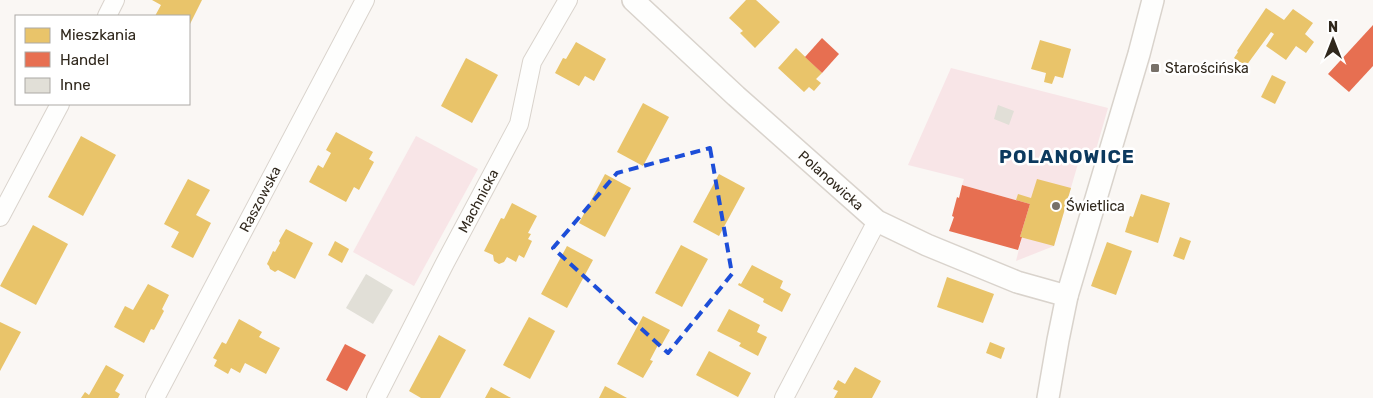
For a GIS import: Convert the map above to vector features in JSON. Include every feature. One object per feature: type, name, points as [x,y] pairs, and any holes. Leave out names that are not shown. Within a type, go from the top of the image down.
[{"type":"street","points":[[108,15],[116,0]]},
{"type":"street","name":"Raszowska","points":[[155,398],[365,0]]},
{"type":"street","name":"Machnicka","points":[[376,398],[519,124],[532,62],[568,0]]},
{"type":"street","name":"Polanowicka","points":[[633,0],[736,96],[877,221],[927,245],[1017,282],[1067,296]]},
{"type":"street","points":[[1048,398],[1067,296],[1136,64],[1153,0]]},
{"type":"street","points":[[0,217],[59,105]]},
{"type":"street","points":[[784,398],[877,221]]},
{"type":"highlighted area","points":[[710,148],[732,274],[668,353],[553,248],[617,173]]},
{"type":"shaded area","points":[[951,68],[1108,108],[1095,153],[1082,150],[1054,246],[1016,261],[1022,237],[1020,237],[1030,204],[962,185],[964,179],[908,165]]},
{"type":"shaded area","points":[[416,136],[478,169],[414,286],[353,252]]},
{"type":"building: Mieszkania","points":[[152,0],[202,0],[190,24],[190,15],[156,15],[161,5]]},
{"type":"building: Mieszkania","points":[[746,0],[756,0],[780,22],[755,48],[740,33],[743,31],[729,18]]},
{"type":"building: Mieszkania","points":[[1266,8],[1284,20],[1293,9],[1313,23],[1305,34],[1314,42],[1306,53],[1296,46],[1286,60],[1266,46],[1274,34],[1271,32],[1246,66],[1234,58]]},
{"type":"building: Mieszkania","points":[[1040,40],[1071,49],[1063,78],[1055,76],[1052,84],[1044,82],[1046,73],[1031,69]]},
{"type":"building: Mieszkania","points":[[576,42],[606,59],[594,81],[585,76],[579,86],[555,73],[563,58],[566,59]]},
{"type":"building: Mieszkania","points":[[796,48],[822,73],[816,79],[821,83],[814,91],[809,87],[804,92],[778,68]]},
{"type":"building: Mieszkania","points":[[466,58],[498,75],[472,123],[441,106]]},
{"type":"building: Mieszkania","points":[[1272,75],[1286,82],[1275,104],[1261,97]]},
{"type":"building: Mieszkania","points":[[643,103],[669,117],[643,166],[617,152]]},
{"type":"building: Mieszkania","points":[[336,132],[373,152],[369,159],[374,162],[359,190],[354,187],[346,202],[309,182],[318,165],[323,168],[331,153],[326,150]]},
{"type":"building: Mieszkania","points":[[81,136],[116,155],[83,216],[48,197]]},
{"type":"building: Mieszkania","points":[[605,174],[631,188],[605,237],[579,223]]},
{"type":"building: Mieszkania","points":[[719,174],[745,188],[719,236],[693,222]]},
{"type":"building: Mieszkania","points":[[188,179],[210,190],[196,215],[211,223],[193,258],[171,247],[179,232],[164,224]]},
{"type":"building: Mieszkania","points":[[1037,179],[1071,188],[1054,246],[1020,237],[1030,204],[1016,200],[1018,194],[1031,198]]},
{"type":"building: Mieszkania","points":[[1141,194],[1170,203],[1158,243],[1125,232],[1130,216],[1133,217]]},
{"type":"building: Mieszkania","points":[[512,203],[537,216],[528,233],[531,234],[528,239],[532,241],[524,258],[519,255],[516,262],[507,257],[504,262],[499,264],[494,261],[493,255],[484,251],[501,218],[504,219]]},
{"type":"building: Mieszkania","points":[[33,225],[68,244],[36,305],[0,286]]},
{"type":"building: Mieszkania","points":[[286,229],[313,243],[295,279],[278,270],[275,272],[267,264]]},
{"type":"building: Mieszkania","points":[[1180,237],[1191,241],[1184,260],[1173,256]]},
{"type":"building: Mieszkania","points":[[335,241],[349,249],[342,263],[328,255]]},
{"type":"building: Mieszkania","points":[[1107,242],[1132,251],[1116,295],[1091,286]]},
{"type":"building: Mieszkania","points":[[681,245],[708,259],[682,307],[655,293]]},
{"type":"building: Mieszkania","points":[[567,246],[593,260],[567,308],[541,294]]},
{"type":"building: Mieszkania","points":[[752,265],[783,281],[780,288],[791,294],[782,312],[763,302],[764,299],[738,285],[739,283],[741,284]]},
{"type":"building: Mieszkania","points":[[947,277],[994,294],[983,323],[937,307]]},
{"type":"building: Mieszkania","points":[[148,284],[169,295],[162,309],[164,311],[154,330],[151,329],[144,343],[114,327],[125,306],[133,310]]},
{"type":"building: Mieszkania","points":[[729,309],[760,325],[757,332],[767,337],[758,356],[739,346],[741,343],[717,331]]},
{"type":"building: Mieszkania","points":[[643,316],[670,330],[661,346],[658,345],[650,360],[653,361],[643,378],[617,364]]},
{"type":"building: Mieszkania","points":[[529,317],[555,331],[530,379],[503,365]]},
{"type":"building: Mieszkania","points":[[239,319],[262,332],[259,337],[280,348],[266,374],[245,363],[240,373],[231,368],[228,374],[214,366],[217,360],[213,358],[222,342],[226,344]]},
{"type":"building: Mieszkania","points":[[0,322],[21,332],[0,371]]},
{"type":"building: Mieszkania","points":[[439,335],[466,350],[440,398],[421,398],[409,391]]},
{"type":"building: Mieszkania","points":[[990,342],[1005,348],[1001,359],[986,353]]},
{"type":"building: Mieszkania","points":[[709,351],[751,373],[738,397],[696,375]]},
{"type":"building: Mieszkania","points":[[106,365],[124,375],[115,391],[120,394],[118,398],[81,398],[85,392],[89,395]]},
{"type":"building: Mieszkania","points":[[855,367],[881,381],[872,398],[834,398],[838,391],[833,389],[838,380],[845,384]]},
{"type":"building: Mieszkania","points":[[605,386],[627,398],[599,398]]},
{"type":"building: Mieszkania","points":[[491,387],[511,398],[485,398]]},
{"type":"building: Handel","points":[[1373,25],[1373,66],[1349,92],[1328,74]]},
{"type":"building: Handel","points":[[822,38],[839,54],[822,73],[805,57]]},
{"type":"building: Handel","points":[[962,185],[1030,204],[1018,250],[949,231],[954,217],[952,216],[957,197],[959,198]]},
{"type":"building: Handel","points":[[345,344],[366,355],[347,391],[326,380]]},
{"type":"building: Inne","points":[[998,105],[1014,111],[1009,125],[994,119]]},
{"type":"building: Inne","points":[[366,274],[393,290],[373,324],[346,308]]},
{"type":"place","name":"Starościńska","points":[[1155,68]]},
{"type":"place","name":"Świetlica","points":[[1056,206]]},
{"type":"district","name":"POLANOWICE","points":[[1067,156]]}]
